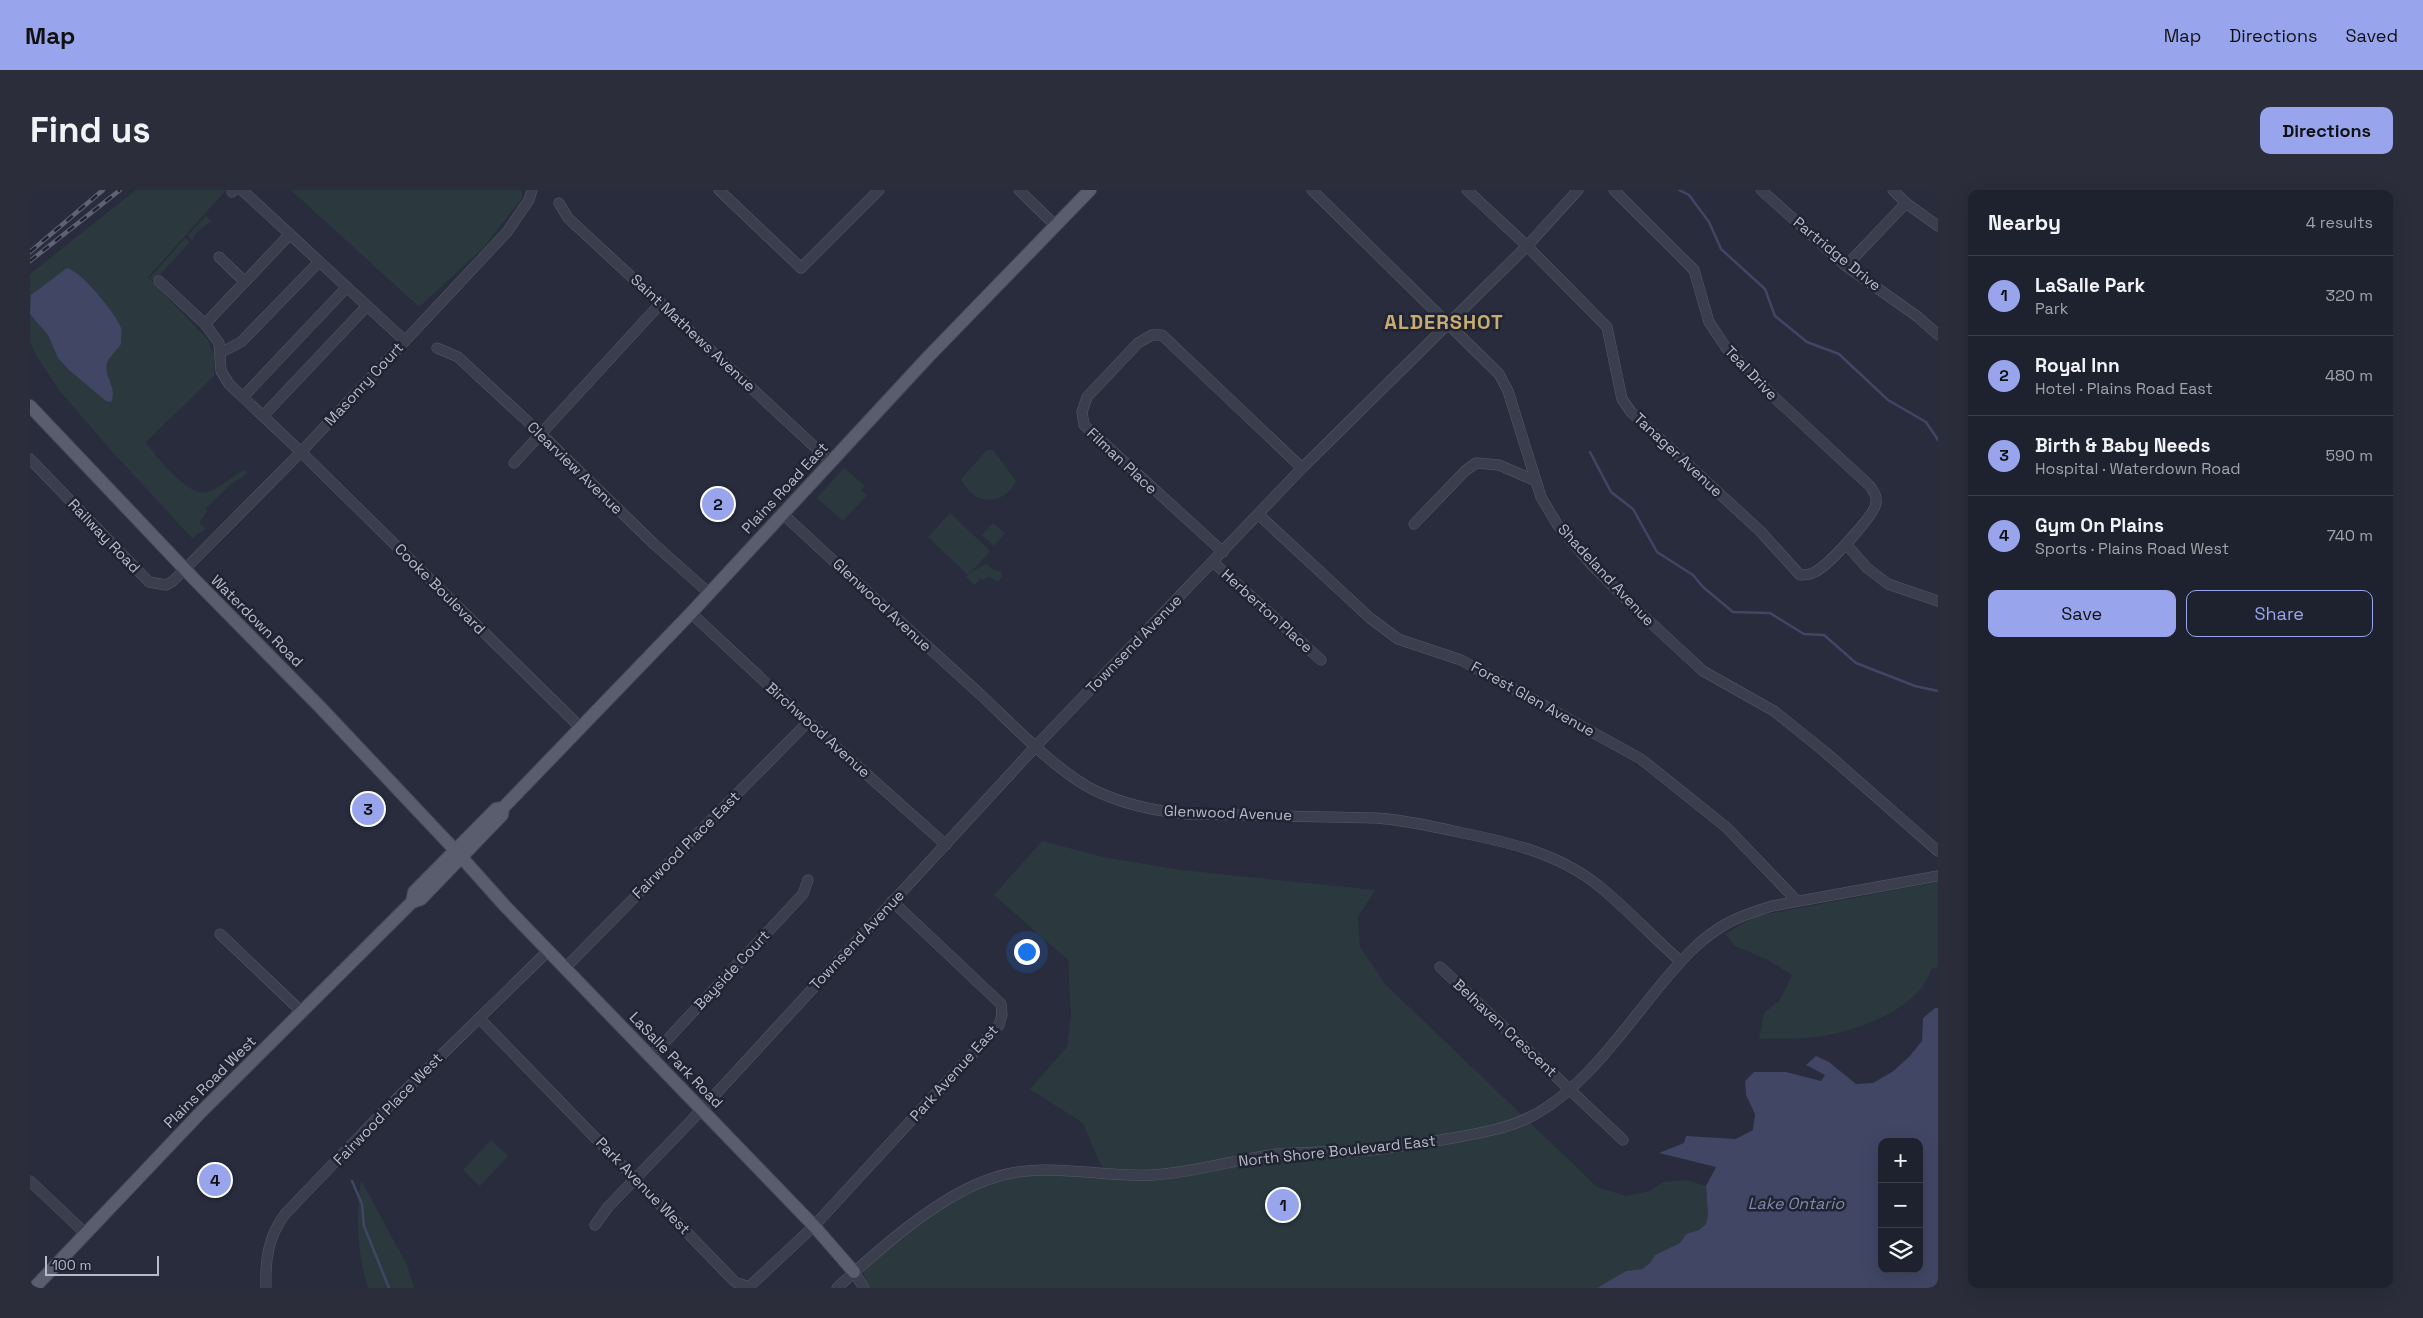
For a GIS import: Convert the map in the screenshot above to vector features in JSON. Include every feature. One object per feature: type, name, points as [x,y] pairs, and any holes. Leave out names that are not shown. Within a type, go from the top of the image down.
[{"type":"main road","name":"Plains Road East","points":[[459,854],[502,815],[503,808],[692,613],[831,462],[1090,190]]},
{"type":"main road","name":"Waterdown Road","points":[[30,406],[459,854]]},
{"type":"main road","name":"Plains Road West","points":[[34,1288],[201,1112],[412,902],[421,899],[459,854]]},
{"type":"main road","name":"LaSalle Park Road","points":[[459,854],[548,951],[814,1226],[854,1272]]},
{"type":"street","name":"Masonry Court","points":[[185,569],[301,452],[507,232],[529,200],[532,190]]},
{"type":"street","points":[[719,190],[801,268],[874,191]]},
{"type":"street","points":[[1019,190],[1055,225]]},
{"type":"street","name":"Shadeland Avenue","points":[[1312,190],[1448,322],[1498,374],[1508,391],[1541,498],[1557,524],[1590,563],[1703,671],[1774,711],[1825,752],[1938,851]]},
{"type":"street","name":"Tanager Avenue","points":[[1467,190],[1527,246],[1607,327],[1622,399],[1631,412],[1760,531],[1792,568],[1800,575],[1810,575],[1821,568],[1846,544]]},
{"type":"street","name":"Townsend Avenue","points":[[595,1225],[608,1207],[1036,746],[1302,468],[1527,246],[1578,190]]},
{"type":"street","name":"Teal Drive","points":[[1614,190],[1694,270],[1709,322],[1727,349],[1776,399],[1870,486],[1876,494],[1876,506],[1846,544]]},
{"type":"street","name":"Partridge Drive","points":[[1761,190],[1846,266],[1918,317],[1938,335]]},
{"type":"street","points":[[1893,190],[1906,203],[1938,226]]},
{"type":"street","points":[[236,191],[290,234],[404,340]]},
{"type":"street","name":"Saint Mathews Avenue","points":[[559,202],[568,218],[661,302],[831,462]]},
{"type":"street","points":[[1846,266],[1906,203]]},
{"type":"street","points":[[205,324],[290,234]]},
{"type":"street","points":[[219,257],[245,282]]},
{"type":"street","points":[[220,353],[241,342],[319,262]]},
{"type":"street","name":"Cooke Boulevard","points":[[159,281],[205,324],[219,343],[221,371],[229,384],[301,452],[580,727]]},
{"type":"street","points":[[243,397],[347,288]]},
{"type":"street","points":[[514,463],[661,302]]},
{"type":"street","points":[[263,416],[367,306]]},
{"type":"street","name":"Filman Place","points":[[1223,552],[1084,425],[1082,412],[1087,397],[1138,344],[1152,335],[1162,335],[1302,468]]},
{"type":"street","name":"Clearview Avenue","points":[[437,348],[458,357],[540,433],[654,544],[710,593]]},
{"type":"street","name":"Railway Road","points":[[30,459],[149,582],[166,585],[185,569]]},
{"type":"street","points":[[1414,524],[1465,471],[1476,463],[1499,466],[1536,481]]},
{"type":"street","name":"Glenwood Avenue","points":[[783,514],[1036,746],[1095,791],[1142,808],[1187,814],[1403,820],[1507,841],[1529,848],[1564,864],[1599,886],[1680,961]]},
{"type":"street","name":"Forest Glen Avenue","points":[[1259,515],[1370,618],[1398,639],[1461,660],[1641,759],[1726,827],[1797,900]]},
{"type":"street","points":[[1846,544],[1867,568],[1888,584],[1938,601]]},
{"type":"street","name":"Herberton Place","points":[[1213,562],[1321,660]]},
{"type":"street","name":"Birchwood Avenue","points":[[692,613],[808,722],[946,845]]},
{"type":"street","name":"Fairwood Place East","points":[[565,968],[808,722]]},
{"type":"street","name":"North Shore Boulevard East","points":[[836,1288],[900,1232],[975,1184],[1007,1173],[1046,1169],[1123,1176],[1153,1175],[1278,1154],[1361,1151],[1406,1146],[1506,1126],[1530,1117],[1558,1100],[1588,1070],[1680,961],[1717,929],[1750,912],[1797,900],[1824,898],[1938,876]]},
{"type":"street","name":"Bayside Court","points":[[651,1057],[803,894],[808,880]]},
{"type":"street","name":"Park Avenue East","points":[[814,1226],[999,1025],[1002,1015],[1002,1004],[892,901]]},
{"type":"street","points":[[220,934],[303,1012]]},
{"type":"street","name":"Fairwood Place West","points":[[266,1288],[265,1269],[269,1246],[274,1229],[285,1214],[364,1132],[548,951]]},
{"type":"street","name":"Belhaven Crescent","points":[[1440,967],[1570,1088]]},
{"type":"street","name":"Park Avenue West","points":[[479,1018],[741,1285],[746,1286],[755,1282],[814,1226]]},
{"type":"street","points":[[1570,1088],[1623,1140]]},
{"type":"street","points":[[30,1182],[86,1234]]},
{"type":"street","name":"LaSalle Park Road","points":[[854,1272],[864,1288]]},
{"type":"shaded area","points":[[136,190],[226,190],[148,277],[208,340],[214,356],[214,376],[146,442],[157,457],[182,483],[200,492],[207,492],[221,485],[244,470],[248,473],[231,484],[205,509],[207,511],[199,523],[206,529],[192,538],[108,447],[59,390],[36,355],[30,342],[30,274]]},
{"type":"shaded area","points":[[291,190],[522,190],[522,198],[483,248],[419,307]]},
{"type":"shaded area","points":[[206,216],[211,221],[195,234],[192,241],[188,235]]},
{"type":"shaded area","points":[[185,238],[190,242],[154,281],[150,278]]},
{"type":"shaded area","points":[[987,450],[993,450],[1016,481],[1004,495],[988,500],[973,494],[966,488],[961,479]]},
{"type":"shaded area","points":[[844,468],[865,486],[861,490],[867,495],[843,521],[817,498]]},
{"type":"shaded area","points":[[950,513],[990,551],[971,572],[986,564],[993,570],[1001,571],[1002,577],[1000,580],[995,581],[990,576],[983,580],[981,578],[975,585],[966,577],[968,575],[928,537]]},
{"type":"shaded area","points":[[993,523],[1005,533],[994,546],[982,535]]},
{"type":"shaded area","points":[[1042,841],[1103,857],[1181,870],[1375,890],[1358,917],[1360,947],[1386,985],[1597,1187],[1626,1196],[1650,1191],[1663,1182],[1687,1180],[1706,1186],[1708,1215],[1706,1224],[1699,1230],[1686,1234],[1680,1243],[1655,1255],[1650,1263],[1642,1269],[1626,1271],[1597,1288],[870,1288],[864,1276],[864,1270],[924,1221],[970,1193],[994,1183],[1044,1174],[1109,1179],[1098,1159],[1083,1123],[1030,1089],[1067,1047],[1071,1016],[1068,960],[994,895]]},
{"type":"shaded area","points":[[1938,882],[1938,967],[1931,969],[1925,982],[1916,994],[1889,1014],[1842,1032],[1811,1038],[1759,1039],[1764,1013],[1780,1000],[1792,975],[1768,960],[1735,946],[1725,934],[1756,916]]},
{"type":"shaded area","points":[[491,1140],[508,1156],[480,1186],[463,1170]]},
{"type":"shaded area","points":[[361,1180],[407,1265],[414,1288],[368,1288],[364,1275],[358,1234]]},
{"type":"water","points":[[67,268],[81,277],[98,294],[113,313],[121,328],[121,344],[108,361],[106,368],[113,392],[111,402],[106,401],[69,370],[58,358],[48,335],[30,314],[31,295]]},
{"type":"water","name":"Lake Ontario","points":[[1935,1008],[1938,1008],[1938,1288],[1597,1288],[1626,1271],[1642,1269],[1650,1263],[1655,1255],[1680,1243],[1686,1234],[1699,1230],[1706,1224],[1708,1215],[1706,1186],[1716,1167],[1659,1153],[1684,1143],[1686,1136],[1736,1139],[1753,1130],[1755,1114],[1746,1095],[1745,1081],[1754,1072],[1786,1072],[1821,1081],[1825,1075],[1806,1065],[1816,1056],[1829,1062],[1856,1084],[1873,1083],[1892,1072],[1909,1057],[1922,1041],[1923,1018]]},
{"type":"waterway","points":[[1679,190],[1689,195],[1709,222],[1721,249],[1765,289],[1775,316],[1807,342],[1839,354],[1888,400],[1926,422],[1938,440]]},
{"type":"waterway","points":[[1590,452],[1611,492],[1633,509],[1657,552],[1693,575],[1703,587],[1733,612],[1770,613],[1804,634],[1824,635],[1856,663],[1915,686],[1938,691]]},
{"type":"waterway","points":[[352,1181],[362,1204],[364,1226],[389,1288]]},
{"type":"railway","points":[[30,252],[103,190]]},
{"type":"railway","points":[[30,261],[120,190]]},
{"type":"place","name":"Royal Inn","points":[[718,504]]},
{"type":"place","name":"Birth & Baby Needs","points":[[368,809]]},
{"type":"place","name":"Gym On Plains","points":[[215,1180]]},
{"type":"place","name":"LaSalle Park","points":[[1283,1205]]},
{"type":"district","name":"ALDERSHOT","points":[[1444,322]]}]
